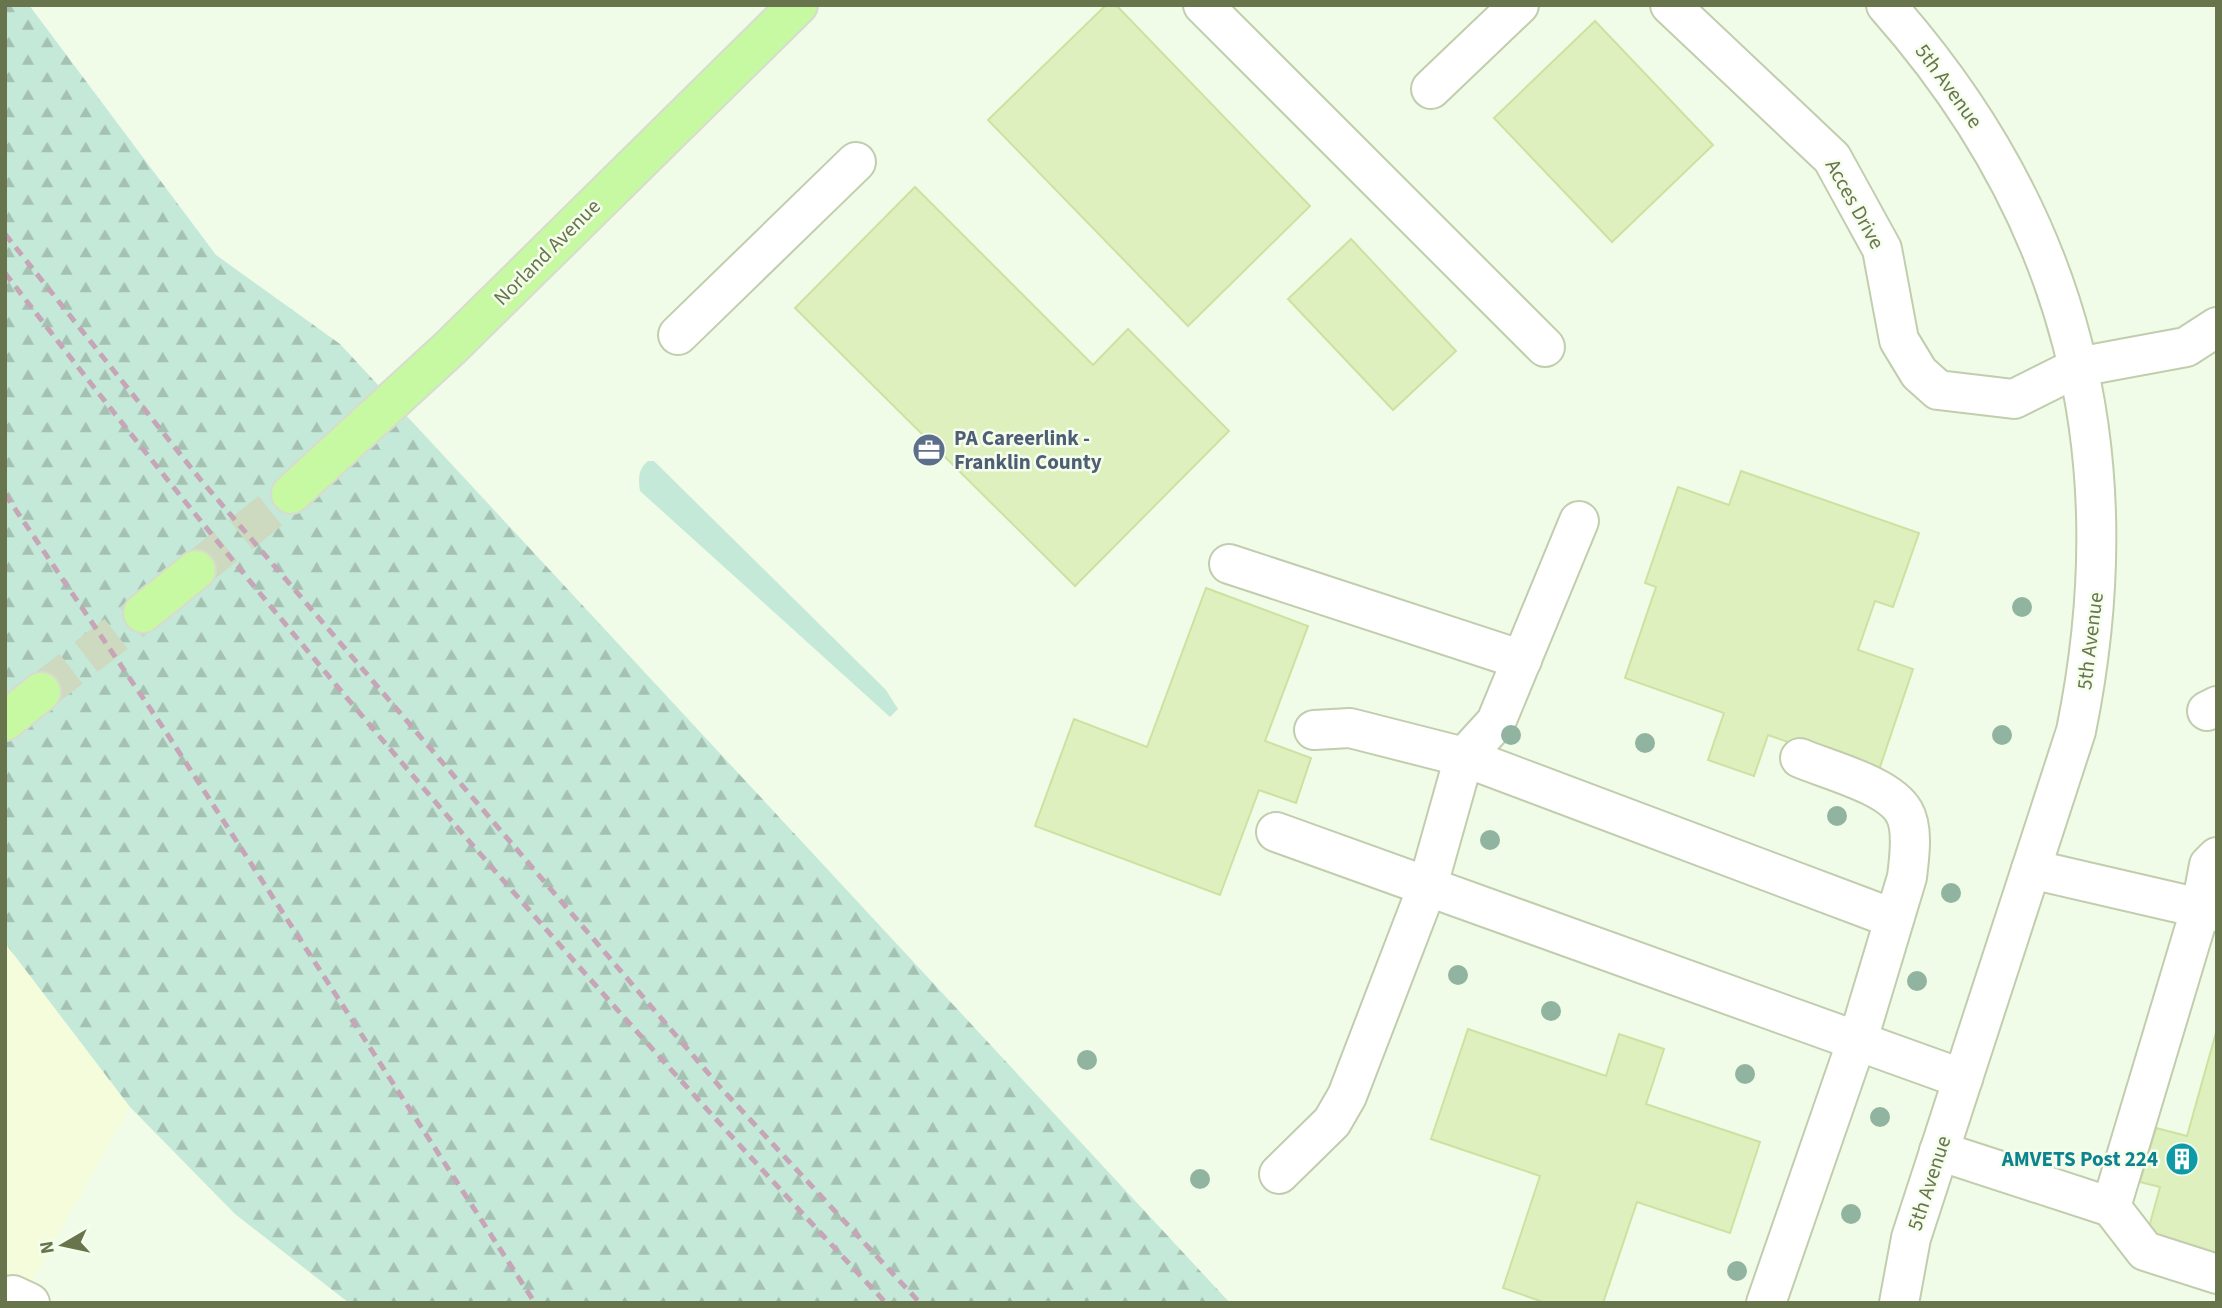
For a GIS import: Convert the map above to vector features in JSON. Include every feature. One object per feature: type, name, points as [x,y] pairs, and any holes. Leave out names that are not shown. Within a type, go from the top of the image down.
[{"type":"main road","name":"Norland Avenue","points":[[291,494],[460,338],[798,5]]},
{"type":"main road","points":[[143,613],[196,570]]},
{"type":"main road","points":[[5,721],[41,692]]},
{"type":"street","points":[[1203,5],[1545,347]]},
{"type":"street","points":[[1431,89],[1519,5]]},
{"type":"street","name":"Acces Drive","points":[[1670,5],[1832,158],[1882,249],[1899,340],[1927,380],[1938,390],[2004,400],[2031,393],[2078,367],[2186,347],[2217,327]]},
{"type":"street","name":"5th Avenue","points":[[1886,5],[1943,73],[1993,150],[2043,254],[2078,367],[2089,421],[2096,489],[2097,596],[2088,671],[2076,731],[1911,1238],[1899,1303]]},
{"type":"street","points":[[678,335],[856,162]]},
{"type":"street","points":[[1279,1174],[1332,1122],[1347,1096],[1428,885],[1464,757],[1496,722],[1579,521]]},
{"type":"street","points":[[1229,564],[1522,660]]},
{"type":"street","points":[[1314,730],[1350,728],[1464,757],[1892,918]]},
{"type":"street","points":[[1766,1303],[1856,1041],[1892,918],[1907,877],[1910,854],[1905,813],[1889,795],[1800,758]]},
{"type":"street","points":[[1276,832],[1963,1079]]},
{"type":"street","points":[[2111,1207],[2209,910],[2209,865],[2217,857]]},
{"type":"street","points":[[2031,869],[2209,910]]},
{"type":"street","points":[[1939,1152],[2111,1207],[2145,1251],[2217,1274]]},
{"type":"street","points":[[5,1296],[13,1295],[30,1303]]},
{"type":"shaded area","points":[[5,943],[130,1107],[20,1303],[5,1303]]},
{"type":"green space","points":[[5,5],[29,5],[216,255],[340,344],[1230,1303],[349,1303],[235,1214],[130,1107],[5,943]]},
{"type":"green space","points":[[648,461],[654,461],[886,690],[898,709],[890,717],[640,491],[642,467]]},
{"type":"building","points":[[1106,5],[1116,5],[1310,206],[1188,326],[988,120]]},
{"type":"building","points":[[1595,21],[1713,145],[1612,242],[1494,118]]},
{"type":"building","points":[[915,187],[1093,365],[1128,329],[1229,431],[1075,586],[795,308]]},
{"type":"building","points":[[1351,239],[1456,351],[1393,410],[1288,299]]},
{"type":"building","points":[[1741,471],[1919,533],[1893,607],[1875,601],[1858,650],[1913,669],[1878,773],[1768,735],[1754,776],[1708,760],[1724,713],[1625,678],[1656,587],[1645,583],[1678,487],[1729,505]]},
{"type":"building","points":[[1206,588],[1308,626],[1265,741],[1311,758],[1296,803],[1259,790],[1220,895],[1035,826],[1074,719],[1147,747]]},
{"type":"building","points":[[1468,1029],[1606,1076],[1619,1034],[1664,1049],[1646,1104],[1760,1142],[1730,1233],[1637,1202],[1603,1303],[1546,1303],[1503,1288],[1540,1176],[1431,1139]]},
{"type":"building","name":"AMVETS Post 224","points":[[2217,1029],[2217,1257],[2146,1238],[2160,1187],[2140,1182],[2156,1128],[2187,1136]]},
{"type":"tunnel","points":[[196,570],[291,494]]},
{"type":"tunnel","points":[[41,692],[143,613]]},
{"type":"railway","points":[[5,234],[200,479],[720,1087],[920,1303]]},
{"type":"railway","points":[[5,273],[215,539],[433,799],[657,1054],[886,1303]]},
{"type":"railway","points":[[5,494],[166,732],[535,1303]]},
{"type":"place","name":"PA Careerlink - Franklin County","points":[[929,450]]},
{"type":"place","name":"AMVETS Post 224","points":[[2182,1159]]}]
